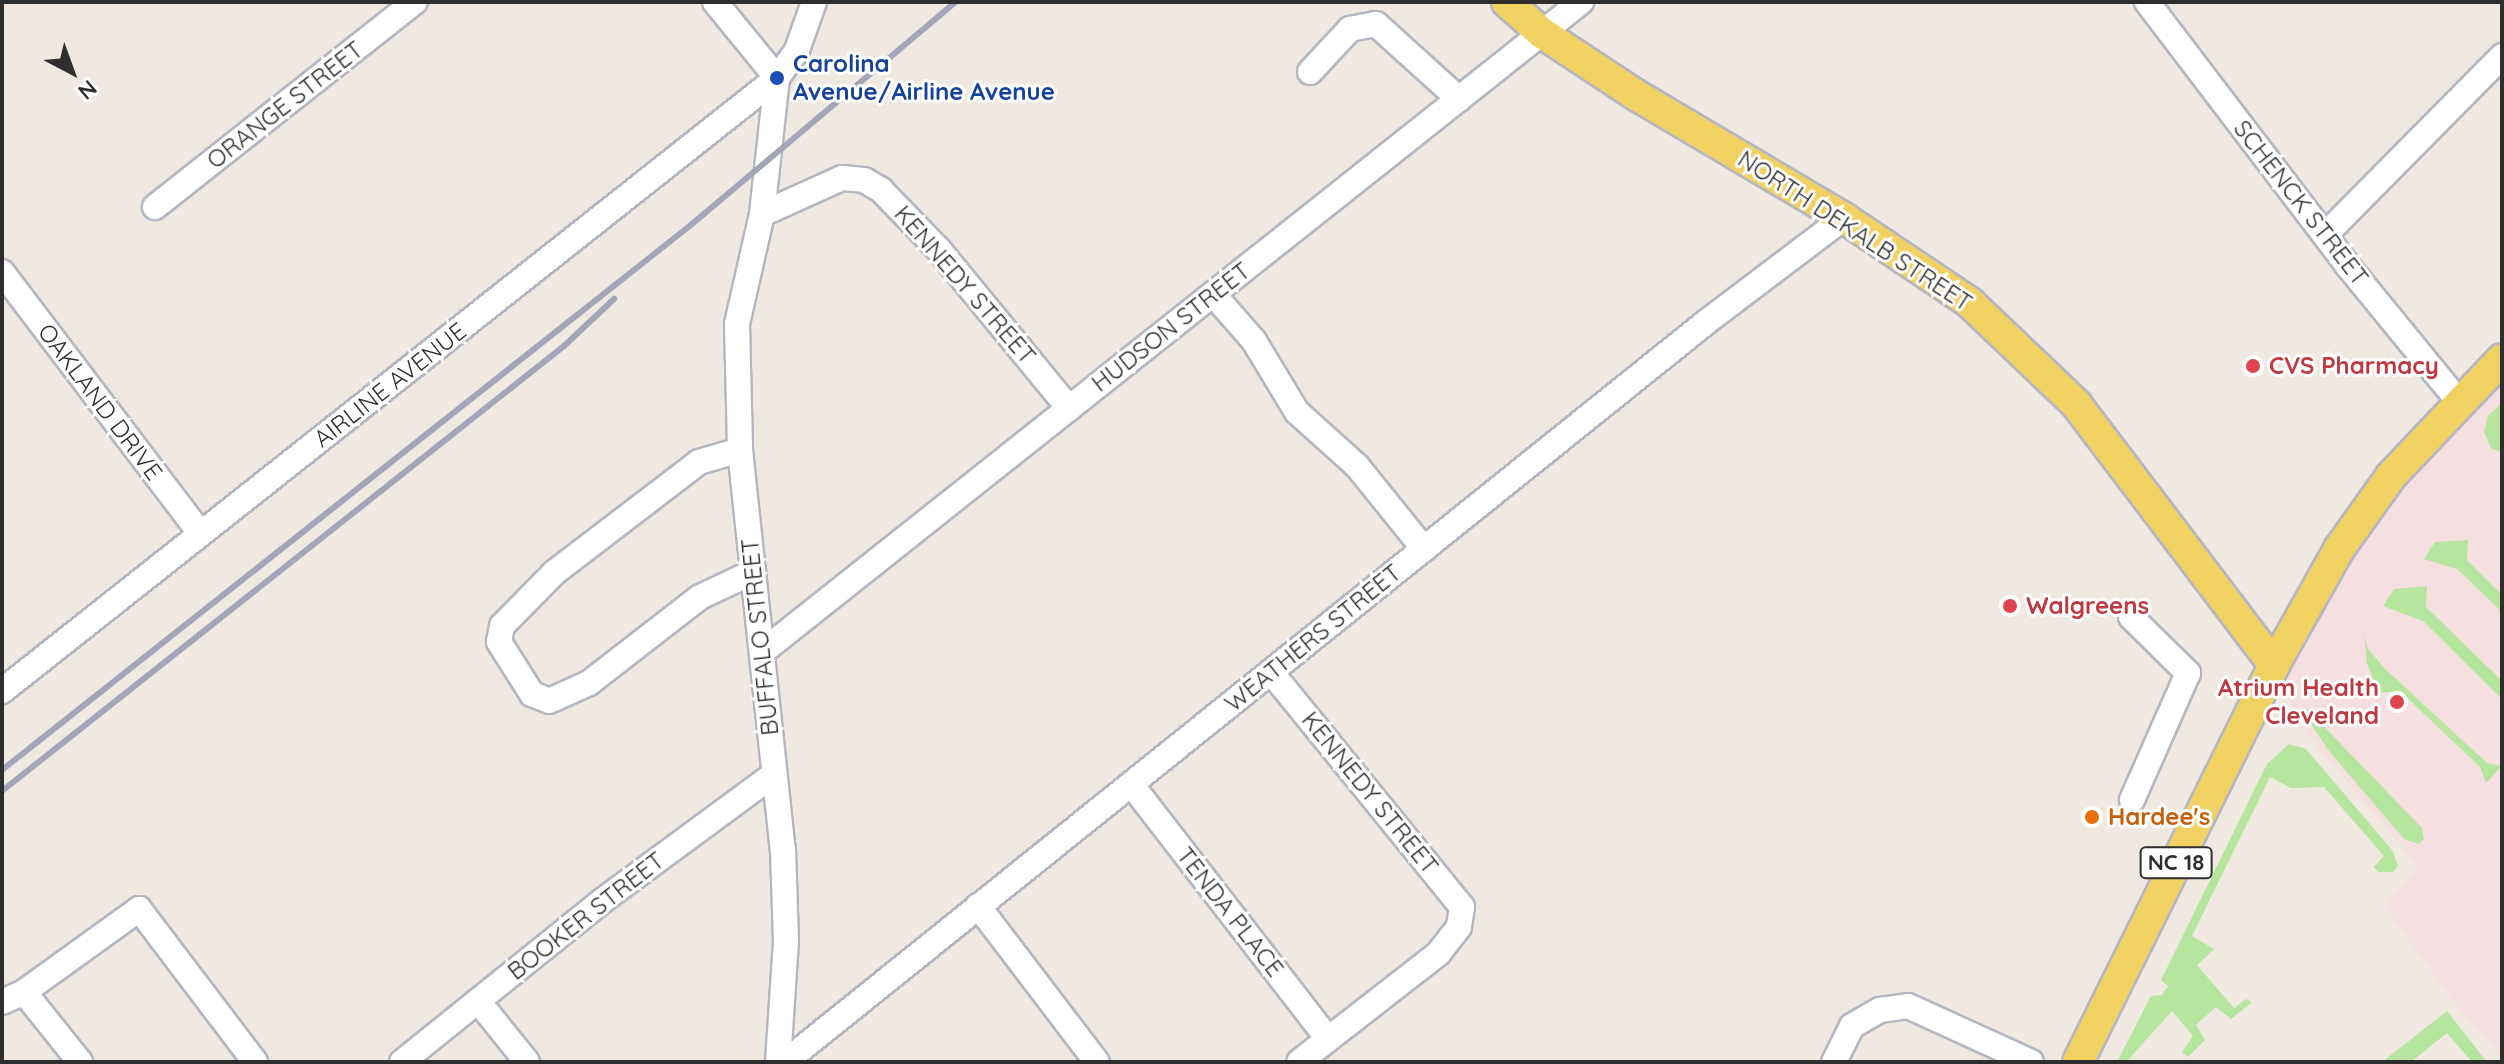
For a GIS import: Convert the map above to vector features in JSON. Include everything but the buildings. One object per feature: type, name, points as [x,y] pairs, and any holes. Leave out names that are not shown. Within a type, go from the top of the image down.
[{"type":"main road","name":"NORTH DEKALB STREET","points":[[1507,2],[1542,33],[1844,218],[1969,302],[2036,362],[2146,491],[2274,665]]},
{"type":"main road","name":"NC 18","points":[[2078,1062],[2274,665],[2339,549],[2391,476],[2502,359]]},
{"type":"street","name":"ORANGE STREET","points":[[155,207],[415,2]]},
{"type":"street","points":[[715,2],[777,78],[797,50],[814,2]]},
{"type":"street","name":"HUDSON STREET","points":[[762,652],[1581,2]]},
{"type":"street","name":"SCHENCK STREET","points":[[2147,2],[2325,235],[2459,402]]},
{"type":"street","points":[[1310,72],[1350,29],[1376,24],[1459,99]]},
{"type":"street","points":[[2325,235],[2502,56]]},
{"type":"street","name":"BUFFALO STREET","points":[[777,78],[762,214],[737,324],[740,450],[762,652],[786,941],[778,1062]]},
{"type":"street","name":"AIRLINE AVENUE","points":[[2,691],[199,532],[777,78]]},
{"type":"street","name":"KENNEDY STREET","points":[[762,214],[842,178],[864,180],[881,190],[939,250],[1069,408]]},
{"type":"street","name":"WEATHERS STREET","points":[[785,1062],[1424,549],[1844,218]]},
{"type":"street","name":"OAKLAND DRIVE","points":[[2,272],[199,532]]},
{"type":"street","points":[[1213,294],[1254,341],[1297,412],[1357,466],[1424,549]]},
{"type":"street","points":[[740,450],[699,462],[554,573],[502,626],[499,642],[532,694],[549,701],[589,683],[700,597],[753,572]]},
{"type":"street","points":[[2131,617],[2188,673],[2132,800]]},
{"type":"street","name":"KENNEDY STREET","points":[[1271,672],[1458,900],[1463,918],[1439,953],[1328,1039]]},
{"type":"street","name":"BOOKER STREET","points":[[402,1062],[773,775]]},
{"type":"street","name":"TENDA PLACE","points":[[1131,784],[1328,1039]]},
{"type":"street","points":[[978,906],[1097,1062]]},
{"type":"street","points":[[80,1062],[13,997],[139,909],[255,1062]]},
{"type":"street","points":[[478,1001],[527,1062]]},
{"type":"street","points":[[1834,1062],[1852,1026],[1880,1010],[1908,1006],[2031,1062]]},
{"type":"street","points":[[1299,1062],[1328,1039]]},
{"type":"shaded area","name":"Atrium Health Cleveland","points":[[2502,359],[2502,1055],[2454,1002],[2385,907],[2418,866],[2308,735],[2292,712],[2292,692],[2274,665],[2339,549]]},
{"type":"green space","points":[[2502,403],[2502,453],[2491,448],[2484,432],[2488,416]]},
{"type":"green space","points":[[2468,540],[2467,560],[2502,595],[2502,612],[2457,569],[2424,559],[2435,542]]},
{"type":"green space","points":[[2427,586],[2426,607],[2502,681],[2502,699],[2423,621],[2383,606],[2394,589]]},
{"type":"green space","points":[[2364,633],[2367,647],[2382,666],[2487,763],[2502,766],[2486,783],[2480,767],[2400,691],[2379,693],[2367,664]]},
{"type":"green space","points":[[2306,708],[2422,828],[2424,839],[2419,844],[2404,839],[2329,751],[2303,712]]},
{"type":"green space","points":[[2289,744],[2306,749],[2392,850],[2398,866],[2393,872],[2378,872],[2374,867],[2384,856],[2324,787],[2291,788],[2270,777],[2192,936],[2214,949],[2197,965],[2234,1008],[2246,999],[2252,1002],[2231,1019],[2216,1007],[2196,1025],[2205,1040],[2188,1057],[2182,1052],[2193,1036],[2172,1011],[2126,1062],[2117,1062],[2151,996],[2162,995],[2168,986],[2161,980],[2267,764]]},
{"type":"green space","points":[[2447,1011],[2487,1062],[2472,1062],[2447,1033],[2411,1062],[2382,1062]]},
{"type":"railway","points":[[2,770],[692,224],[956,2]]},
{"type":"railway","points":[[2,791],[564,346],[614,299]]},
{"type":"place","name":"Carolina Avenue/Airline Avenue","points":[[777,78]]},
{"type":"place","name":"CVS Pharmacy","points":[[2253,366]]},
{"type":"place","name":"Walgreens","points":[[2010,606]]},
{"type":"place","name":"Atrium Health Cleveland","points":[[2397,702]]},
{"type":"place","name":"Hardee's","points":[[2092,817]]}]
